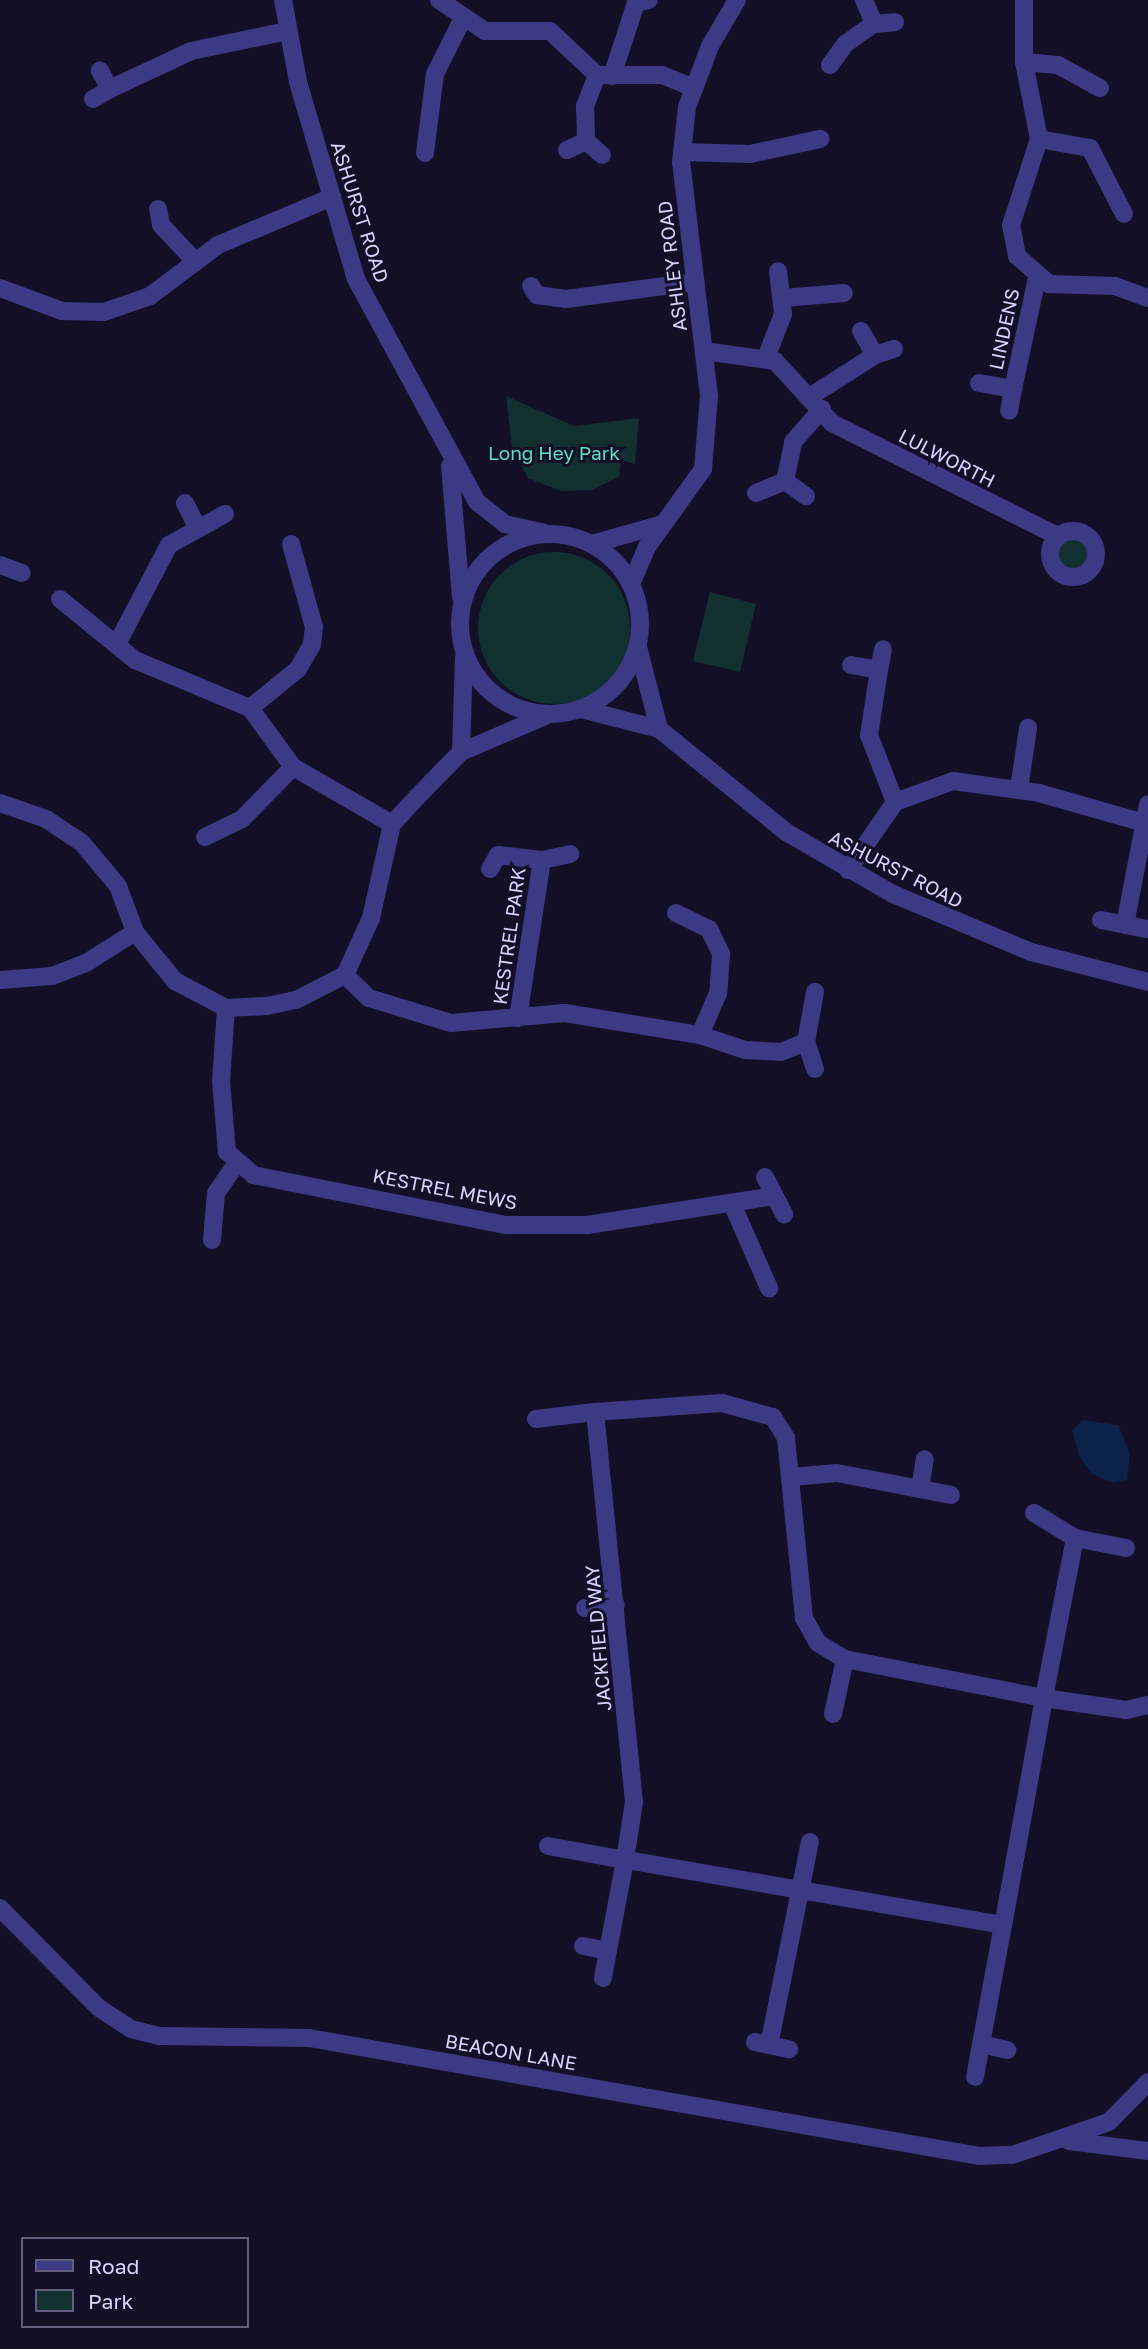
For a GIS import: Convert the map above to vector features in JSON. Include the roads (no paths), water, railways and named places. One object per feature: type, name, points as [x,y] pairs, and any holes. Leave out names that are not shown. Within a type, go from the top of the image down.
[{"type":"street","name":"ASHURST ROAD","points":[[283,0],[288,31],[356,279],[450,462],[477,502],[505,524],[545,533]]},
{"type":"street","points":[[439,0],[461,20],[500,33],[550,31],[605,76],[662,75],[694,88]]},
{"type":"street","points":[[602,155],[586,141],[585,107],[605,76],[636,3],[649,0]]},
{"type":"street","name":"ASHLEY ROAD","points":[[631,584],[663,524],[684,502],[703,470],[707,446],[704,351],[682,152],[694,88],[737,0]]},
{"type":"street","points":[[864,0],[874,24]]},
{"type":"street","name":"LINDENS","points":[[1024,0],[1024,62],[1039,139],[1011,225],[1017,256],[1037,278],[1060,287],[1115,286],[1148,298]]},
{"type":"street","points":[[425,153],[435,74],[461,20]]},
{"type":"street","points":[[830,65],[845,44],[874,24],[895,22]]},
{"type":"street","points":[[93,99],[191,51],[288,31]]},
{"type":"street","points":[[1024,62],[1058,65],[1100,88]]},
{"type":"street","points":[[100,71],[110,89]]},
{"type":"street","points":[[682,152],[750,154],[820,139]]},
{"type":"street","points":[[1039,139],[1090,148],[1124,214]]},
{"type":"street","points":[[567,150],[586,141]]},
{"type":"street","points":[[0,288],[62,311],[104,312],[150,296],[193,259],[332,197]]},
{"type":"street","points":[[158,209],[161,225],[193,259]]},
{"type":"street","points":[[704,351],[766,358],[783,298],[778,271]]},
{"type":"street","name":"LINDENS","points":[[1009,411],[1037,278]]},
{"type":"street","points":[[531,286],[537,295],[566,299],[696,282]]},
{"type":"street","points":[[783,298],[844,293]]},
{"type":"street","points":[[860,331],[875,355]]},
{"type":"street","points":[[785,481],[793,442],[816,403],[875,355],[894,349]]},
{"type":"street","name":"LULWORTH","points":[[766,358],[816,403],[832,423],[1058,536]]},
{"type":"street","name":"LINDENS","points":[[979,383],[1013,389]]},
{"type":"street","name":"ASHURST ROAD","points":[[450,462],[461,602]]},
{"type":"street","points":[[756,493],[785,481]]},
{"type":"street","points":[[785,481],[806,496]]},
{"type":"street","points":[[185,503],[198,529]]},
{"type":"street","points":[[118,642],[169,545],[225,514]]},
{"type":"street","points":[[461,751],[464,656],[461,602],[492,554],[545,533],[592,544],[663,524]]},
{"type":"street","points":[[250,708],[298,669],[312,646],[314,627],[291,544]]},
{"type":"street","points":[[592,544],[631,584],[638,604],[638,647],[659,729]]},
{"type":"street","points":[[0,565],[22,573]]},
{"type":"street","points":[[60,599],[118,642],[135,660],[250,708],[292,767],[392,824]]},
{"type":"street","points":[[0,803],[46,819],[82,843],[118,886],[135,932],[175,981],[226,1008],[296,1000],[345,975],[371,918],[392,824],[461,751],[545,716],[581,709],[617,685],[638,647]]},
{"type":"street","points":[[883,649],[869,735],[895,802]]},
{"type":"street","points":[[464,656],[493,695],[545,716]]},
{"type":"street","points":[[851,665],[879,670]]},
{"type":"street","name":"ASHURST ROAD","points":[[581,709],[659,729],[700,766],[848,870],[983,934],[1148,982]]},
{"type":"street","points":[[1019,789],[1028,728]]},
{"type":"street","points":[[205,837],[242,819],[292,767]]},
{"type":"street","points":[[848,870],[895,802],[953,781],[1019,789],[1144,823]]},
{"type":"street","points":[[1125,925],[1148,804]]},
{"type":"street","name":"KESTREL PARK","points":[[490,869],[498,855],[542,860],[570,854]]},
{"type":"street","name":"KESTREL PARK","points":[[518,1017],[542,860]]},
{"type":"street","points":[[676,913],[709,929],[721,954],[718,993],[700,1035]]},
{"type":"street","points":[[1101,920],[1147,929]]},
{"type":"street","points":[[0,980],[52,976],[86,963],[135,932]]},
{"type":"street","name":"KESTREL PARK","points":[[345,975],[369,998],[411,1015],[451,1023],[565,1013],[700,1035],[745,1050],[781,1052],[806,1042]]},
{"type":"street","points":[[815,1069],[806,1042],[816,992]]},
{"type":"street","points":[[212,1240],[216,1193],[238,1162],[227,1152],[222,1111],[226,1008]]},
{"type":"street","name":"KESTREL MEWS","points":[[238,1162],[253,1175],[506,1226],[587,1225],[661,1210],[733,1206],[775,1196]]},
{"type":"street","points":[[765,1177],[784,1214]]},
{"type":"street","points":[[733,1206],[769,1288]]},
{"type":"street","points":[[536,1419],[704,1402],[755,1409],[781,1427],[791,1477],[804,1618],[818,1643],[845,1660],[1044,1698],[1126,1710],[1148,1705]]},
{"type":"street","name":"JACKFIELD WAY","points":[[595,1412],[617,1605],[634,1802],[603,1978]]},
{"type":"street","points":[[920,1489],[925,1459]]},
{"type":"street","points":[[791,1477],[823,1472],[951,1495]]},
{"type":"street","points":[[1034,1513],[1075,1538],[1126,1548]]},
{"type":"street","points":[[975,2077],[1075,1538]]},
{"type":"street","points":[[585,1608],[617,1605]]},
{"type":"street","points":[[833,1714],[845,1660]]},
{"type":"street","points":[[789,2049],[762,2044],[810,1842]]},
{"type":"street","points":[[548,1846],[1003,1926]]},
{"type":"street","name":"BEACON LANE","points":[[0,1908],[99,2008],[143,2033],[309,2038],[979,2156],[1012,2155],[1109,2122],[1148,2082]]},
{"type":"street","points":[[583,1946],[608,1951]]},
{"type":"street","points":[[981,2044],[1007,2050]]},
{"type":"street","name":"BEACON LANE","points":[[1059,2141],[1148,2151]]},
{"type":"water","points":[[1083,1420],[1118,1425],[1130,1453],[1127,1480],[1113,1483],[1092,1474],[1079,1456],[1072,1430]]},
{"type":"park label","name":"Long Hey Park","points":[[554,453]]}]
